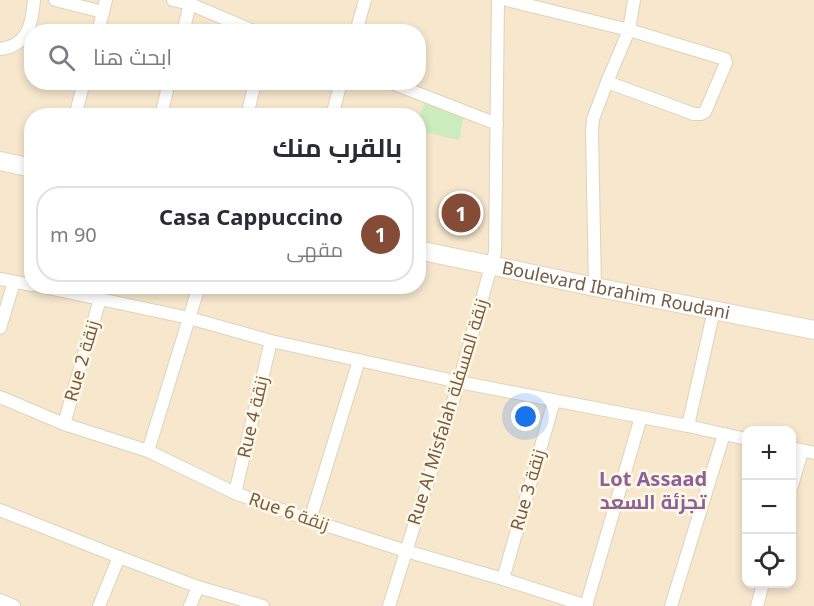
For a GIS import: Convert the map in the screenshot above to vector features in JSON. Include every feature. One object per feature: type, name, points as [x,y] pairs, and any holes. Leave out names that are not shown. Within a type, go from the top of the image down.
[{"type":"street","points":[[29,24],[34,0]]},
{"type":"street","points":[[55,0],[105,6],[100,24]]},
{"type":"street","points":[[173,0],[190,4],[237,24]]},
{"type":"street","points":[[358,24],[365,0]]},
{"type":"street","name":"Rue Al Misfalah زنقة المسفلة","points":[[390,606],[492,266],[495,238],[498,0]]},
{"type":"street","points":[[507,0],[628,30],[725,59],[726,63],[707,109],[701,114],[694,114],[607,82]]},
{"type":"street","points":[[595,287],[593,119],[628,30],[634,0]]},
{"type":"street","points":[[185,24],[190,4]]},
{"type":"street","points":[[0,49],[14,46],[24,37]]},
{"type":"street","points":[[77,108],[82,90]]},
{"type":"street","points":[[162,108],[167,90]]},
{"type":"street","points":[[249,108],[253,90]]},
{"type":"street","points":[[334,108],[339,90]]},
{"type":"street","points":[[409,90],[496,124]]},
{"type":"street","points":[[0,161],[24,166]]},
{"type":"street","name":"Boulevard Ibrahim Roudani","points":[[426,252],[814,330]]},
{"type":"street","points":[[0,279],[24,284]]},
{"type":"street","points":[[0,328],[15,282]]},
{"type":"street","points":[[77,294],[189,318],[271,341],[459,382],[742,438]]},
{"type":"street","points":[[148,451],[196,294]]},
{"type":"street","name":"Rue 2 زنقة","points":[[64,424],[100,299]]},
{"type":"street","points":[[688,426],[714,310]]},
{"type":"street","name":"Rue 4 زنقة","points":[[235,493],[271,341]]},
{"type":"street","points":[[310,520],[359,360]]},
{"type":"street","name":"Rue 6 زنقة","points":[[0,397],[64,424],[148,451],[235,493],[310,520],[586,606]]},
{"type":"street","name":"Rue 3 زنقة","points":[[503,579],[554,401]]},
{"type":"street","points":[[586,606],[641,417]]},
{"type":"street","points":[[671,606],[724,434]]},
{"type":"street","points":[[794,480],[802,450]]},
{"type":"street","points":[[0,510],[198,586],[263,606]]},
{"type":"street","points":[[99,606],[119,557]]},
{"type":"street","points":[[190,606],[198,586]]},
{"type":"street","points":[[757,606],[762,588]]},
{"type":"street","points":[[0,600],[13,606]]},
{"type":"shaded area","points":[[0,0],[814,0],[814,606],[0,606]]},
{"type":"green space","points":[[426,100],[464,115],[459,140],[426,133],[426,108],[423,108]]},
{"type":"place","name":"Casa Cappuccino","points":[[461,213]]},
{"type":"district","name":"Lot Assaad تجزئة السعد","points":[[653,490]]}]
